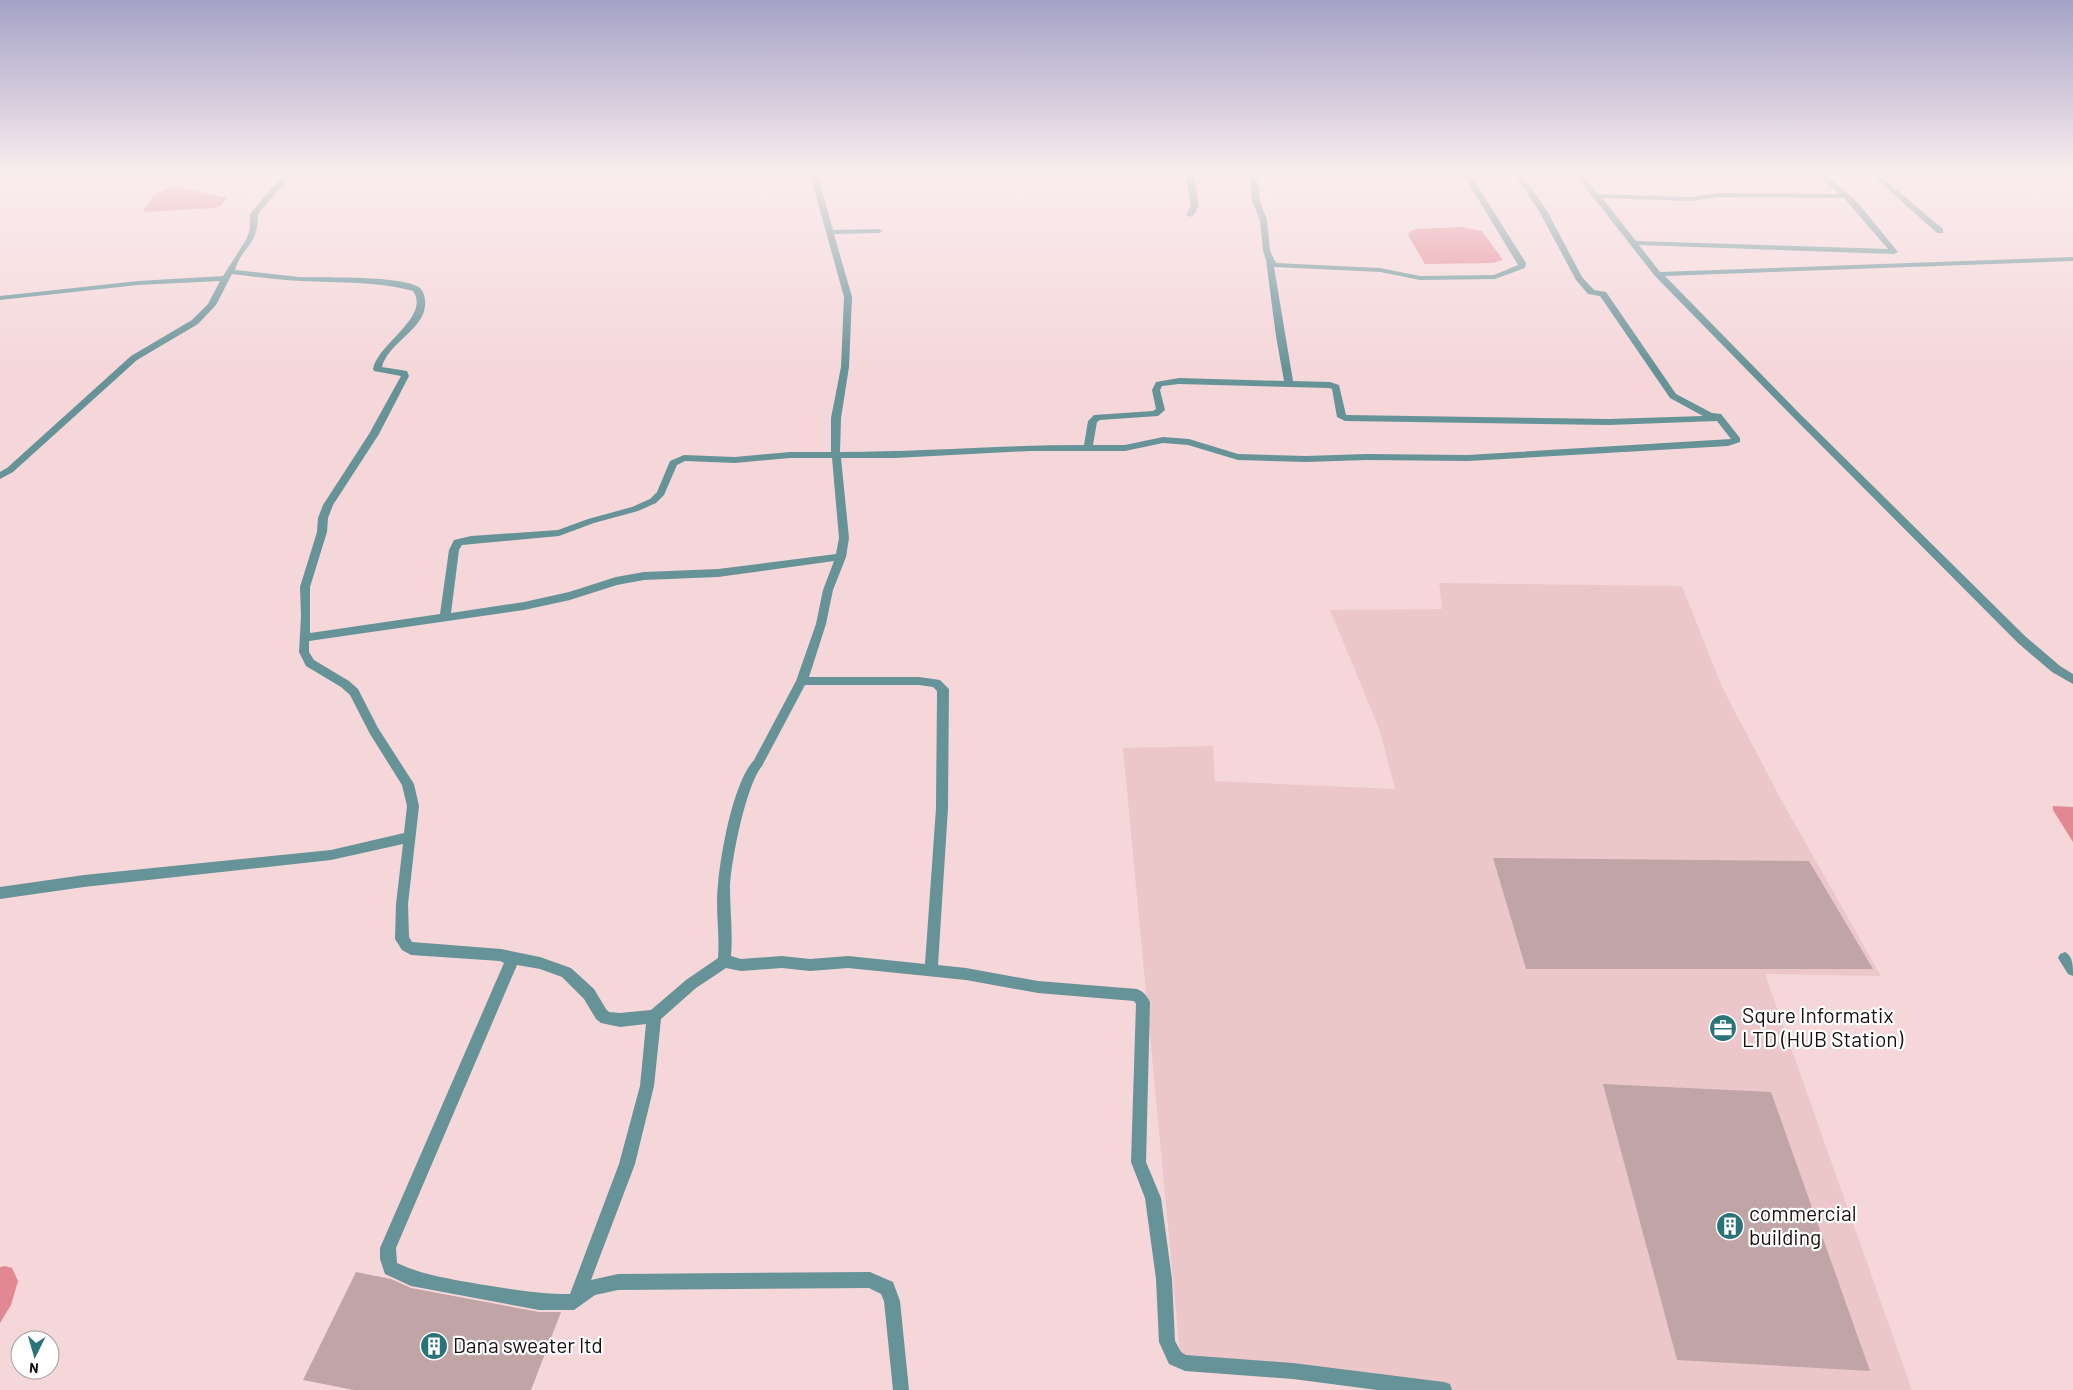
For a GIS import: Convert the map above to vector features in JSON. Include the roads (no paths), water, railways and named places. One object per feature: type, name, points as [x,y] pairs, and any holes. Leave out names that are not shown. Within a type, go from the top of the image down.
[{"type":"street","points":[[0,476],[10,470],[134,358],[196,322],[212,305],[227,275],[250,239]]},
{"type":"street","points":[[724,961],[726,935],[724,886],[732,836],[742,798],[751,771],[758,763],[802,681],[821,624],[828,590],[841,557],[844,529],[836,456],[836,418],[845,367],[848,297],[831,239]]},
{"type":"street","points":[[1266,239],[1289,384]]},
{"type":"street","points":[[1269,261],[1274,265],[1282,266],[1380,270],[1420,278],[1495,277],[1517,270],[1522,266],[1507,239]]},
{"type":"street","points":[[445,616],[454,547],[459,541],[559,533],[591,521],[635,509],[653,501],[661,493],[674,464],[684,458],[735,460],[790,455],[836,456],[1030,448],[1125,448],[1163,440],[1173,440],[1189,442],[1227,455],[1247,458],[1468,458],[1736,441],[1736,437],[1720,418],[1710,416],[1673,396],[1602,294],[1591,292],[1579,278],[1558,239]]},
{"type":"street","points":[[1631,239],[1658,274],[1803,422],[2022,640],[2056,669],[2073,680]]},
{"type":"street","points":[[1634,243],[1894,252],[1883,239]]},
{"type":"street","points":[[1658,274],[2073,258]]},
{"type":"street","points":[[0,298],[234,273],[299,279],[398,284],[416,289],[421,298],[421,306],[414,323],[388,348],[377,366],[377,370],[404,373],[404,378],[374,434],[328,505],[323,518],[322,532],[305,586],[306,616],[304,638],[304,652],[310,663],[345,684],[354,692],[374,731],[408,784],[413,806],[402,904],[402,939],[407,946],[418,950],[469,951],[540,962],[566,972],[589,994],[601,1014],[606,1018],[620,1020],[654,1016],[691,984],[724,961],[741,965],[782,962],[810,964],[848,962],[989,977],[1038,988],[1137,995],[1143,1002],[1138,1162],[1153,1198],[1164,1279],[1167,1342],[1175,1358],[1192,1364],[1294,1370],[1444,1390]]},
{"type":"street","points":[[1088,448],[1093,421],[1096,417],[1155,414],[1160,410],[1156,390],[1159,384],[1166,382],[1207,381],[1334,386],[1342,417],[1345,418],[1609,422],[1720,418]]},
{"type":"street","points":[[304,638],[524,606],[570,596],[616,581],[644,576],[718,573],[841,557]]},
{"type":"street","points":[[802,681],[919,681],[936,684],[943,689],[940,760],[942,808],[931,970]]},
{"type":"street","points":[[0,893],[102,879],[331,855],[410,837]]},
{"type":"street","points":[[506,956],[511,963],[508,975],[388,1248],[388,1259],[391,1268],[411,1278],[539,1302],[574,1302],[591,1288],[618,1282],[870,1280],[887,1288],[892,1301],[901,1390]]},
{"type":"street","points":[[2065,958],[2073,970]]},
{"type":"street","points":[[574,1302],[627,1164],[647,1086],[654,1016]]},
{"type":"place","name":"Squre Informatix LTD (HUB Station)","points":[[1723,1028]]},
{"type":"place","name":"commercial building","points":[[1730,1226]]},
{"type":"place","name":"Dana sweater ltd","points":[[434,1346]]}]
